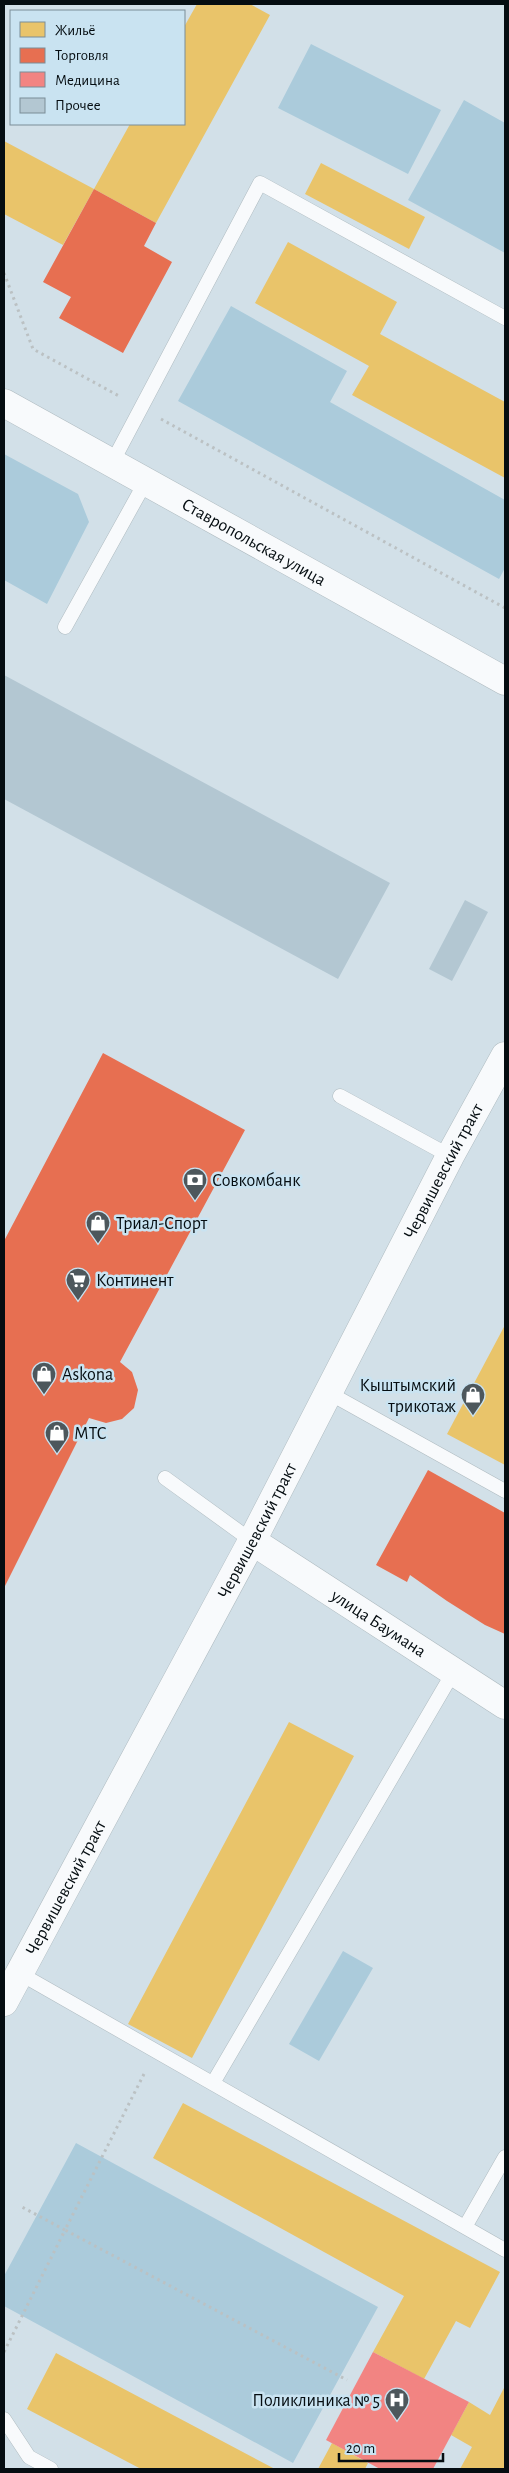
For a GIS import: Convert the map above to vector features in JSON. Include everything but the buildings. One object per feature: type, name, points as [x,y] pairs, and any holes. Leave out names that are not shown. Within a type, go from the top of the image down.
[{"type":"main road","name":"Ставропольская улица","points":[[4,403],[113,461],[505,681]]},
{"type":"main road","name":"Червишевский тракт","points":[[4,2002],[252,1541],[450,1156],[505,1056]]},
{"type":"main road","name":"улица Баумана","points":[[252,1541],[505,1705]]},
{"type":"lane","points":[[113,461],[260,183],[505,318]]},
{"type":"lane","points":[[65,627],[146,481]]},
{"type":"lane","points":[[340,1096],[450,1156]]},
{"type":"lane","points":[[329,1393],[505,1491]]},
{"type":"lane","points":[[165,1478],[252,1541]]},
{"type":"lane","points":[[213,2083],[454,1671]]},
{"type":"lane","points":[[19,1973],[505,2250]]},
{"type":"lane","points":[[465,2227],[505,2157]]},
{"type":"lane","points":[[4,2419],[28,2456],[51,2469]]},
{"type":"lane","points":[[21,2469],[28,2456]]},
{"type":"path","points":[[4,273],[33,349],[505,608]]},
{"type":"path","points":[[4,2352],[156,2051]]},
{"type":"path","points":[[22,2207],[347,2380]]},
{"type":"shaded area","points":[[311,44],[441,110],[408,174],[278,108]]},
{"type":"shaded area","points":[[464,100],[505,123],[505,253],[408,200]]},
{"type":"shaded area","points":[[231,306],[347,371],[330,402],[505,500],[505,568],[499,579],[178,401]]},
{"type":"shaded area","points":[[4,454],[78,494],[89,522],[47,604],[4,580]]},
{"type":"shaded area","points":[[343,1951],[373,1968],[319,2061],[289,2044]]},
{"type":"shaded area","points":[[76,2143],[378,2307],[293,2463],[4,2306],[4,2276]]},
{"type":"place","name":"Совкомбанк","points":[[195,1201]]},
{"type":"place","name":"Триал-Спорт","points":[[98,1244]]},
{"type":"place","name":"Континент","points":[[78,1301]]},
{"type":"place","name":"Askona","points":[[44,1395]]},
{"type":"place","name":"Кыштымский трикотаж","points":[[473,1416]]},
{"type":"place","name":"МТС","points":[[57,1454]]},
{"type":"place","name":"Поликлиника № 5","points":[[397,2421]]}]
